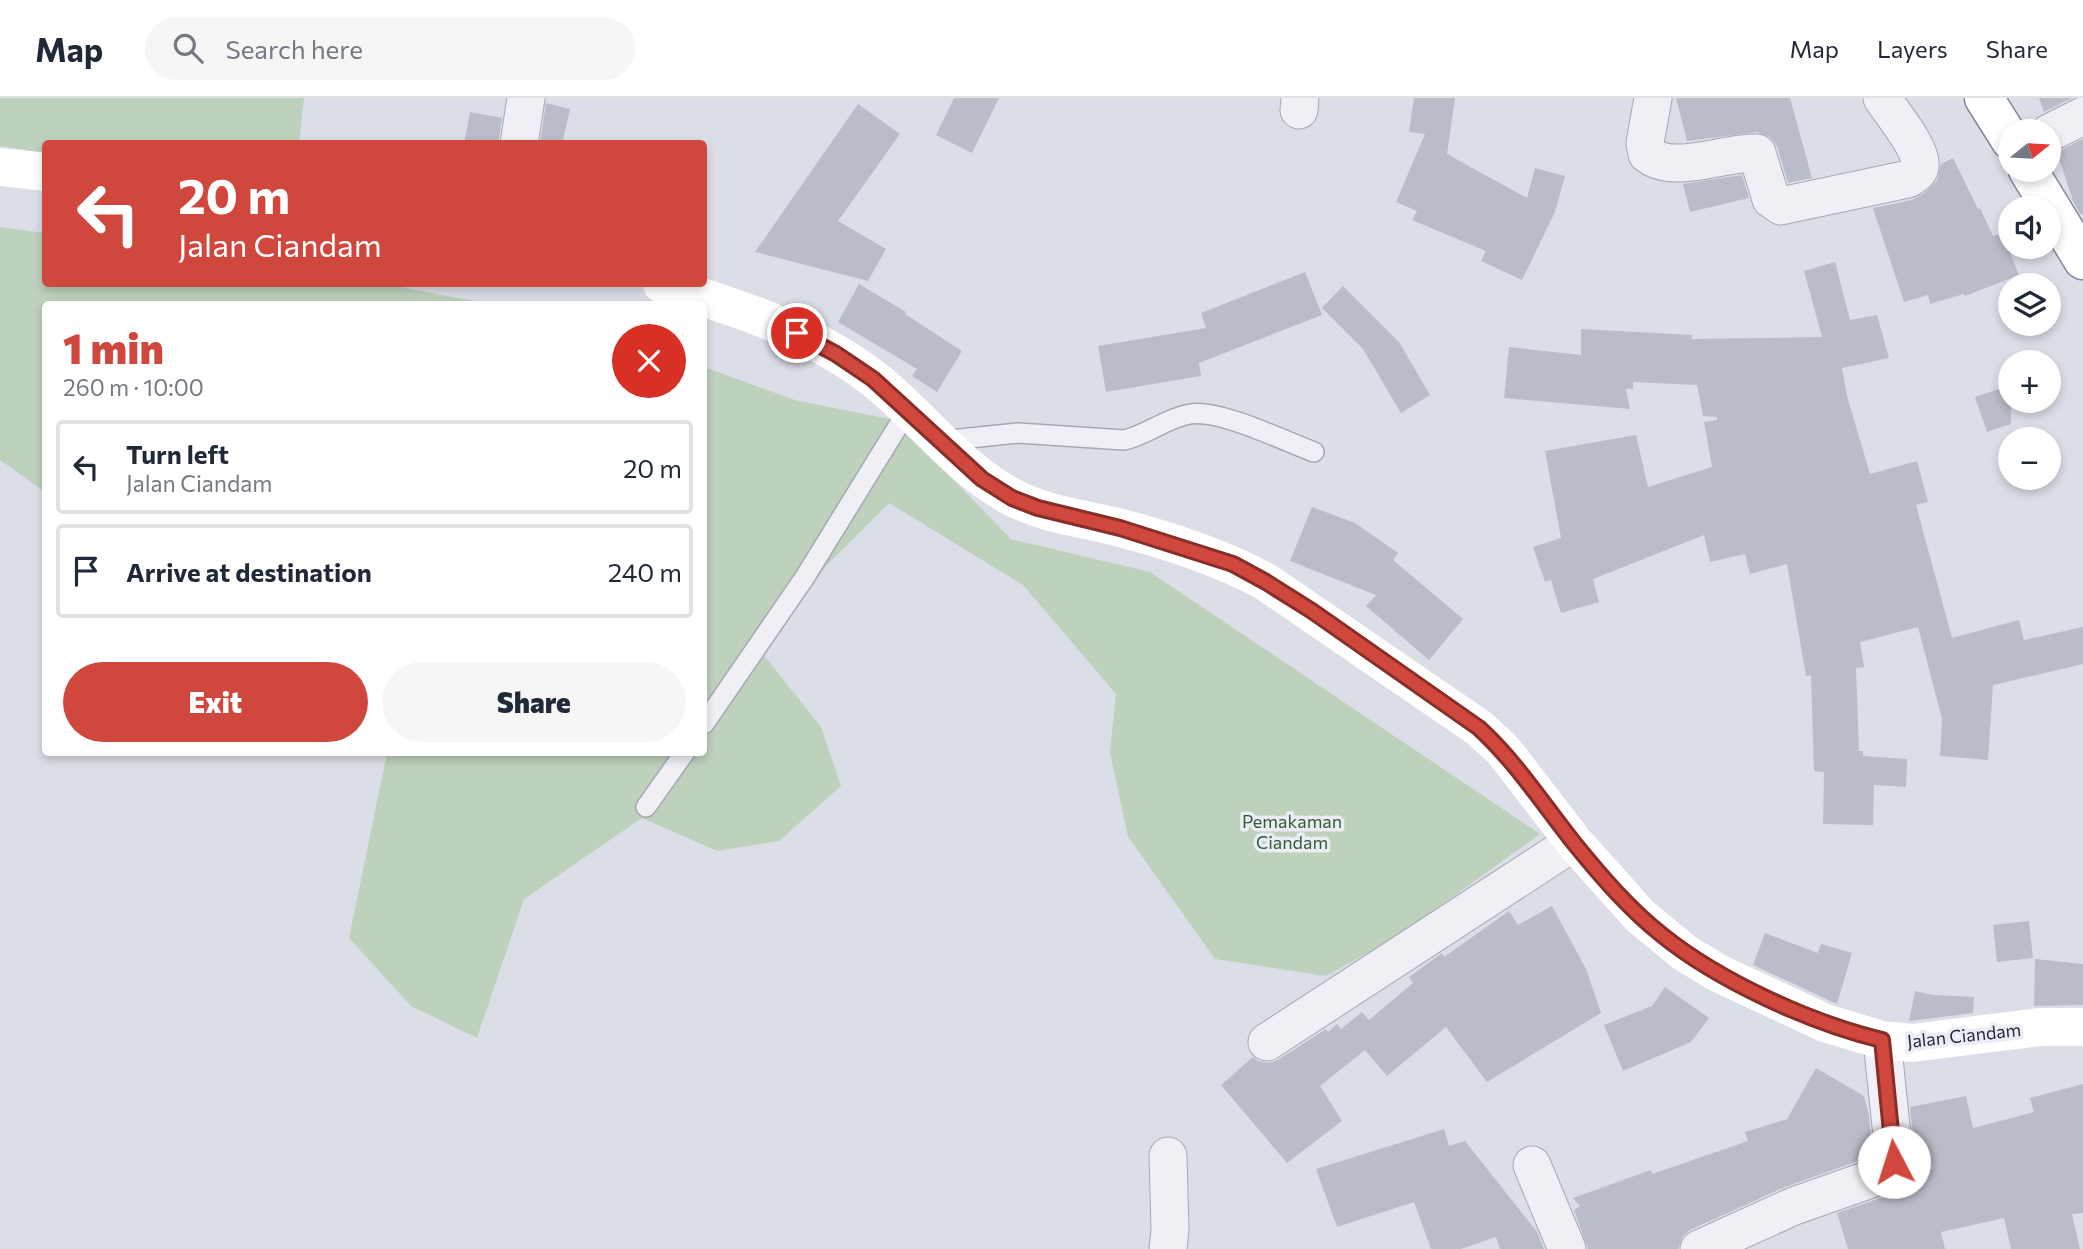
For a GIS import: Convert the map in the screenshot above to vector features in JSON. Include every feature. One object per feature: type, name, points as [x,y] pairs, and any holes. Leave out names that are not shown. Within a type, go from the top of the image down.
[{"type":"main road","points":[[1984,98],[1998,120]]},
{"type":"main road","points":[[0,167],[42,172]]},
{"type":"main road","points":[[2035,182],[2083,260]]},
{"type":"main road","name":"Jalan Ciandam","points":[[670,287],[797,333],[836,354],[873,379],[982,479],[1012,498],[1038,508],[1120,528],[1233,564],[1266,582],[1479,728],[1503,750],[1574,842],[1640,916],[1685,953],[1718,972],[1825,1023],[1882,1040],[1912,1043],[2040,1027],[2083,1027]]},
{"type":"street","points":[[520,140],[526,98]]},
{"type":"street","points":[[1653,98],[1645,143],[1647,154],[1658,161],[1667,162],[1757,153],[1771,199],[1781,206],[1908,179],[1916,174],[1920,168],[1920,159],[1904,129],[1882,98]]},
{"type":"street","points":[[2062,126],[2083,116]]},
{"type":"street","points":[[1267,1042],[1574,842]]},
{"type":"street","points":[[1699,1249],[1794,1206],[1877,1177],[1891,1169],[1894,1155],[1882,1040]]},
{"type":"street","points":[[1167,1249],[1170,1229],[1168,1156]]},
{"type":"street","points":[[1532,1165],[1567,1249]]},
{"type":"lane","points":[[707,720],[805,577],[908,410]]},
{"type":"lane","points":[[940,441],[1018,433],[1124,440],[1140,436],[1176,417],[1192,413],[1210,414],[1314,452]]},
{"type":"lane","points":[[646,807],[682,756]]},
{"type":"green space","points":[[0,98],[304,98],[299,140],[42,140],[42,153],[0,146]]},
{"type":"green space","points":[[0,227],[42,233],[42,287],[399,287],[475,301],[42,301],[42,490],[0,460]]},
{"type":"green space","name":"Pemakaman Ciandam","points":[[707,368],[795,400],[895,420],[1011,539],[1150,572],[1540,834],[1400,935],[1326,976],[1215,959],[1128,837],[1110,752],[1116,694],[1023,585],[889,503],[829,563],[759,649],[821,727],[841,786],[779,841],[717,851],[642,818],[524,899],[477,1038],[411,1006],[349,938],[386,756],[707,756]]},
{"type":"building","points":[[954,98],[999,98],[972,153],[936,135]]},
{"type":"building","points":[[1414,98],[1455,98],[1447,154],[1527,198],[1535,168],[1565,176],[1555,212],[1522,280],[1481,261],[1486,251],[1412,220],[1417,211],[1396,202],[1425,134],[1409,132]]},
{"type":"building","points":[[1676,98],[1790,98],[1812,178],[1788,183],[1777,146],[1770,137],[1757,132],[1687,141]]},
{"type":"building","points":[[2039,98],[2072,98],[2044,112]]},
{"type":"building","points":[[546,103],[570,109],[563,140],[541,140]]},
{"type":"building","points":[[858,104],[900,134],[838,221],[886,249],[868,281],[755,252]]},
{"type":"building","points":[[470,112],[502,118],[499,140],[465,140]]},
{"type":"building","points":[[2083,139],[2083,214],[2080,214],[2073,201],[2062,167],[2062,150]]},
{"type":"building","points":[[1953,158],[1993,236],[1998,234],[1998,259],[2013,259],[2018,273],[1998,273],[1998,283],[1965,296],[1964,294],[1930,304],[1928,295],[1904,302],[1873,208],[1912,200],[1923,194],[1937,181],[1941,164]]},
{"type":"building","points":[[1742,175],[1749,198],[1690,212],[1683,184]]},
{"type":"building","points":[[1835,262],[1850,320],[1877,315],[1889,358],[1842,368],[1847,396],[1870,474],[1917,461],[1928,502],[1916,505],[1952,638],[2019,620],[2024,640],[2083,627],[2083,664],[1993,685],[1988,760],[1940,756],[1942,719],[1918,627],[1860,642],[1864,667],[1856,668],[1859,751],[1863,751],[1863,756],[1907,759],[1906,787],[1874,785],[1873,825],[1823,824],[1824,772],[1814,771],[1811,675],[1806,676],[1787,564],[1750,574],[1745,554],[1710,562],[1704,535],[1593,579],[1599,602],[1561,613],[1551,580],[1545,582],[1533,547],[1561,538],[1545,451],[1636,435],[1648,487],[1712,467],[1704,422],[1717,420],[1717,417],[1703,416],[1697,385],[1633,382],[1633,389],[1626,389],[1630,409],[1504,398],[1509,347],[1581,355],[1581,329],[1692,335],[1692,339],[1822,337],[1804,271]]},
{"type":"building","points":[[1305,272],[1322,315],[1199,363],[1201,376],[1106,392],[1098,346],[1206,328],[1201,313]]},
{"type":"building","points":[[859,284],[906,312],[905,314],[962,351],[937,392],[912,376],[917,369],[838,322]]},
{"type":"building","points":[[1343,286],[1399,342],[1430,395],[1401,413],[1363,349],[1322,308]]},
{"type":"building","points":[[1998,389],[1998,413],[2011,413],[2011,424],[1987,432],[1975,397]]},
{"type":"building","points":[[1312,507],[1355,523],[1398,553],[1393,560],[1463,619],[1429,660],[1366,606],[1376,595],[1290,561]]},
{"type":"building","points":[[1552,906],[1586,969],[1601,1013],[1487,1082],[1446,1027],[1387,1076],[1365,1050],[1320,1086],[1342,1121],[1287,1163],[1221,1085],[1253,1057],[1269,1063],[1326,1029],[1328,1032],[1337,1024],[1341,1029],[1362,1012],[1369,1020],[1413,983],[1409,977],[1442,953],[1444,957],[1509,911],[1518,925]]},
{"type":"building","points":[[2029,921],[2033,958],[1997,962],[1993,925]]},
{"type":"building","points":[[1765,933],[1818,953],[1821,944],[1852,953],[1837,1004],[1753,965]]},
{"type":"building","points":[[2035,959],[2083,964],[2083,1005],[2034,1006]]},
{"type":"building","points":[[1665,987],[1709,1018],[1691,1042],[1623,1071],[1604,1025],[1652,1006]]},
{"type":"building","points":[[1915,991],[1933,995],[1974,997],[1973,1013],[1909,1021]]},
{"type":"building","points":[[1816,1068],[1864,1096],[1869,1116],[1872,1156],[1785,1187],[1690,1230],[1682,1237],[1678,1249],[1588,1249],[1574,1210],[1580,1206],[1573,1198],[1651,1170],[1652,1174],[1748,1141],[1745,1132],[1787,1119]]},
{"type":"building","points":[[2083,1084],[2083,1213],[2072,1214],[2080,1249],[2011,1249],[2004,1218],[1941,1232],[1945,1249],[1848,1249],[1837,1213],[1892,1194],[1902,1187],[1911,1174],[1915,1155],[1910,1107],[1966,1096],[1973,1128],[2034,1112],[2030,1098]]},
{"type":"building","points":[[1444,1129],[1449,1146],[1465,1141],[1537,1232],[1544,1249],[1500,1249],[1496,1237],[1461,1249],[1431,1249],[1414,1202],[1337,1227],[1316,1169]]},
{"type":"route","points":[[797,333],[836,354],[873,379],[982,479],[1012,498],[1038,508],[1120,528],[1233,564],[1312,611],[1479,728],[1503,750],[1609,883],[1640,916],[1685,953],[1786,1006],[1825,1023],[1882,1040],[1894,1162]]}]
